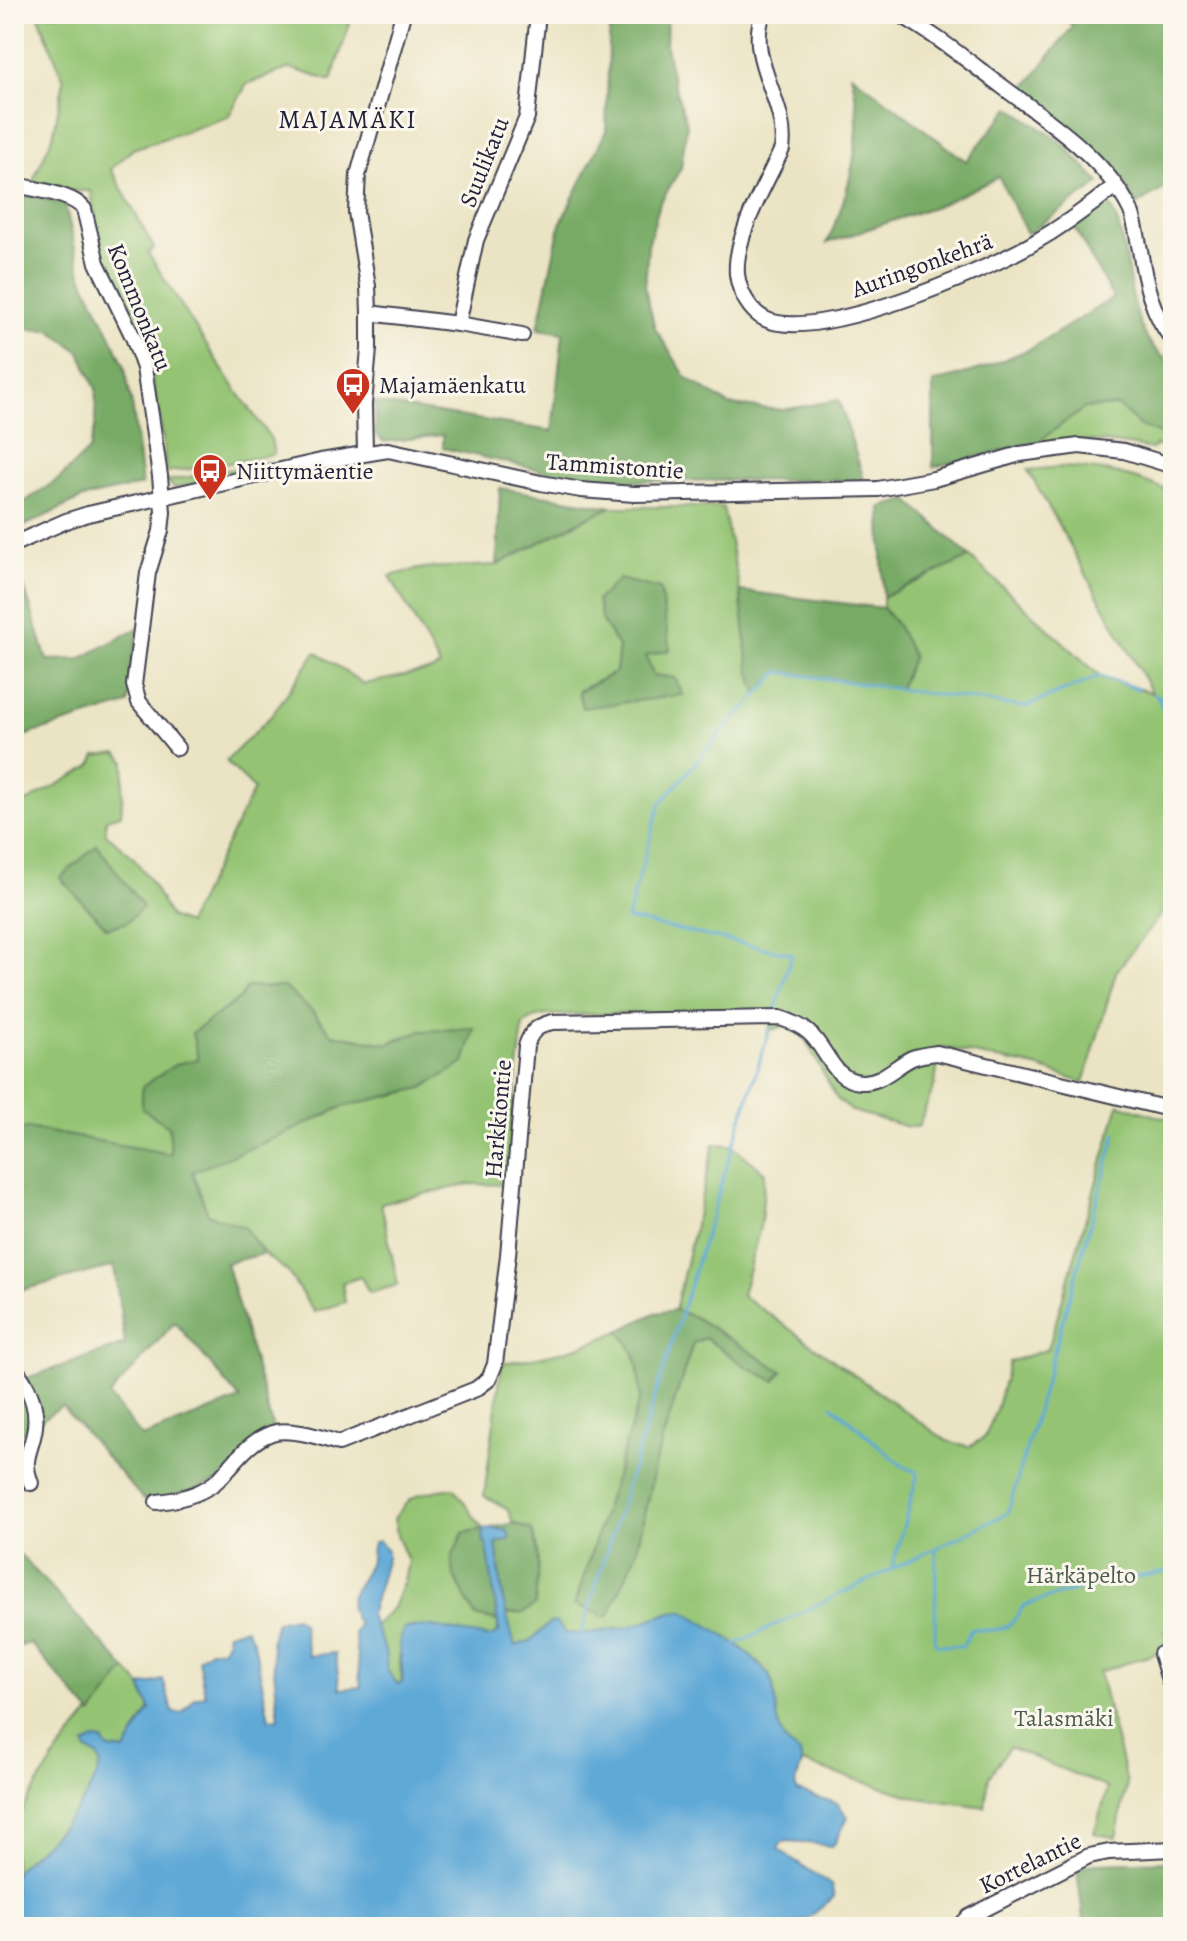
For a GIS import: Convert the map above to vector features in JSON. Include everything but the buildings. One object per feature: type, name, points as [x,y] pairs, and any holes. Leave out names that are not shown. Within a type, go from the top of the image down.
[{"type":"street","points":[[365,453],[369,313],[368,286],[356,212],[358,175],[403,14]]},
{"type":"street","name":"Suulikatu","points":[[458,324],[476,240],[527,117],[538,14]]},
{"type":"street","name":"Auringonkehrä","points":[[763,14],[759,53],[779,109],[784,136],[782,149],[744,231],[737,275],[747,303],[766,320],[793,323],[841,317],[896,303],[954,282],[1031,244],[1074,218],[1115,186]]},
{"type":"street","points":[[899,14],[948,45],[1070,139],[1115,186],[1131,210],[1157,318],[1173,340]]},
{"type":"street","name":"Kommonkatu","points":[[14,184],[68,197],[78,201],[84,209],[97,263],[133,337],[144,368],[161,497]]},
{"type":"street","points":[[369,313],[522,335]]},
{"type":"street","name":"Tammistontie","points":[[14,544],[66,521],[365,453],[402,451],[541,483],[634,494],[878,489],[934,479],[1055,447],[1105,448],[1173,466]]},
{"type":"street","points":[[161,497],[161,531],[148,573],[134,685],[139,702],[177,748]]},
{"type":"street","name":"Harkkiontie","points":[[157,1502],[181,1499],[218,1481],[236,1458],[252,1444],[274,1432],[314,1435],[339,1443],[476,1389],[489,1379],[495,1364],[508,1255],[526,1046],[531,1032],[540,1025],[552,1022],[780,1018],[810,1033],[833,1067],[845,1077],[861,1082],[879,1079],[910,1059],[937,1053],[1173,1110]]},
{"type":"street","points":[[14,1368],[24,1379],[35,1412],[35,1428],[26,1455],[26,1469],[31,1483]]},
{"type":"street","points":[[1161,1654],[1173,1693]]},
{"type":"street","name":"Kortelantie","points":[[959,1927],[969,1917],[1089,1856],[1173,1849]]},
{"type":"green space","points":[[38,14],[327,14],[350,23],[331,81],[290,68],[247,84],[228,117],[133,149],[111,169],[154,248],[148,253],[225,374],[271,439],[274,454],[166,472],[160,416],[149,366],[100,247],[91,191],[65,191],[32,183],[53,136],[64,80]]},
{"type":"green space","points":[[610,14],[667,14],[666,47],[673,82],[687,124],[681,168],[660,203],[648,245],[645,288],[655,328],[686,377],[729,405],[783,410],[839,400],[864,480],[588,481],[443,448],[443,435],[384,442],[376,435],[375,403],[552,431],[563,333],[538,329],[560,224],[606,131]]},
{"type":"green space","points":[[1056,14],[1173,14],[1173,190],[1164,189],[1136,205],[1124,181],[1094,150],[1023,90],[1073,26]]},
{"type":"green space","points":[[851,74],[966,161],[1010,107],[1061,142],[1100,183],[1027,234],[999,177],[939,205],[827,243],[843,202],[854,160],[857,117]]},
{"type":"green space","points":[[26,195],[65,204],[81,274],[124,364],[142,485],[83,498],[14,531],[14,509],[60,478],[89,450],[95,428],[96,389],[80,352],[50,330],[14,329],[14,222]]},
{"type":"green space","points":[[1108,202],[1123,242],[1136,312],[1144,333],[1156,350],[1173,363],[1173,439],[1140,426],[1118,406],[1085,408],[1036,443],[933,467],[933,383],[984,368],[1032,348],[1113,298],[1073,225]]},
{"type":"green space","points":[[1118,406],[1140,426],[1173,439],[1173,451],[1155,445],[1153,449],[1094,442],[1036,443],[1085,408]]},
{"type":"green space","points":[[270,462],[269,466],[174,488],[167,481]]},
{"type":"green space","points":[[1061,467],[1105,471],[1173,493],[1173,899],[1116,972],[1084,1083],[1037,1067],[940,1047],[935,1084],[918,1127],[908,1127],[852,1111],[837,1099],[804,1037],[785,1026],[770,1030],[774,1011],[545,1015],[533,1018],[523,1025],[507,1185],[470,1184],[381,1203],[398,1285],[369,1293],[361,1277],[342,1283],[345,1302],[314,1312],[287,1271],[264,1254],[244,1227],[208,1214],[192,1172],[342,1107],[422,1088],[421,1031],[387,1044],[331,1034],[312,1011],[240,998],[192,1033],[199,1059],[142,1109],[169,1126],[172,1155],[27,1128],[14,1132],[14,809],[91,766],[96,756],[117,753],[125,761],[121,815],[106,819],[106,834],[133,857],[170,917],[187,924],[254,789],[226,761],[272,715],[316,652],[364,684],[440,666],[390,576],[423,568],[497,565],[611,507],[723,507],[740,591],[749,668],[758,694],[779,672],[899,689],[897,625],[883,608],[883,597],[970,557],[1100,676],[1152,693],[1028,470]],"holes":[[[602,621],[646,656],[653,676],[578,691],[616,672],[619,648]]]},
{"type":"green space","points":[[500,488],[611,507],[497,565]]},
{"type":"green space","points":[[908,500],[970,557],[883,597],[881,507]]},
{"type":"green space","points":[[18,567],[47,660],[80,659],[138,628],[128,704],[14,739],[14,569]]},
{"type":"green space","points":[[619,579],[660,589],[670,650],[646,656],[653,675],[675,678],[683,695],[582,708],[578,692],[616,672],[619,648],[602,621],[597,600]]},
{"type":"green space","points":[[740,591],[883,608],[897,625],[913,657],[899,689],[779,672],[758,694],[749,668]]},
{"type":"green space","points":[[97,845],[143,907],[127,922],[107,928],[60,878]]},
{"type":"green space","points":[[247,987],[284,987],[312,1011],[331,1034],[387,1044],[421,1031],[474,1028],[464,1063],[422,1088],[342,1107],[192,1172],[208,1214],[244,1227],[264,1254],[226,1263],[274,1432],[218,1481],[157,1502],[143,1499],[62,1406],[14,1438],[14,1368],[24,1379],[125,1344],[114,1266],[14,1292],[14,1132],[27,1128],[171,1154],[169,1126],[142,1109],[142,1087],[176,1064],[198,1059],[192,1033],[240,998]],"holes":[[[175,1322],[240,1399],[142,1437],[109,1396]]]},
{"type":"green space","points":[[1119,1104],[1173,1118],[1173,1629],[1164,1632],[1169,1649],[1099,1672],[1127,1783],[1116,1838],[1094,1833],[1108,1788],[1009,1747],[989,1777],[985,1807],[917,1798],[802,1763],[798,1776],[514,1646],[505,1614],[523,1613],[531,1529],[513,1523],[507,1508],[484,1496],[502,1363],[562,1352],[619,1331],[637,1362],[640,1398],[575,1604],[636,1554],[655,1463],[693,1343],[705,1338],[747,1367],[775,1381],[782,1372],[694,1317],[675,1310],[714,1144],[732,1145],[765,1173],[761,1223],[742,1295],[947,1441],[969,1447],[985,1437],[1009,1362],[1048,1349]]},
{"type":"green space","points":[[675,1310],[694,1317],[782,1371],[775,1381],[747,1367],[705,1338],[693,1343],[655,1463],[636,1554],[608,1617],[575,1605],[640,1398],[637,1362],[619,1331],[655,1313]]},
{"type":"green space","points":[[454,1488],[483,1529],[463,1533],[467,1599],[475,1616],[498,1621],[497,1643],[399,1656],[402,1683],[397,1684],[387,1670],[385,1651],[374,1626],[393,1608],[408,1561],[394,1519],[413,1498]]},
{"type":"green space","points":[[513,1523],[531,1529],[538,1557],[537,1586],[535,1605],[523,1613],[505,1614],[496,1543],[510,1539],[508,1531],[491,1528]]},
{"type":"green space","points":[[483,1529],[498,1621],[475,1616],[454,1576],[452,1557],[463,1533]]},
{"type":"green space","points":[[14,1548],[126,1669],[92,1715],[30,1643],[14,1648]]},
{"type":"green space","points":[[126,1669],[141,1686],[150,1708],[125,1751],[87,1751],[112,1768],[14,1927],[14,1823],[58,1752]]},
{"type":"green space","points":[[1173,1861],[1173,1927],[1084,1927],[1077,1868],[1097,1863]]},
{"type":"water","points":[[483,1529],[508,1531],[510,1539],[496,1543],[503,1601],[515,1646],[530,1641],[551,1622],[557,1623],[565,1633],[581,1634],[629,1627],[671,1612],[684,1611],[743,1649],[769,1674],[779,1728],[785,1741],[800,1754],[802,1763],[795,1784],[797,1791],[837,1803],[848,1817],[831,1846],[790,1841],[782,1842],[778,1849],[831,1885],[834,1897],[792,1927],[14,1927],[14,1875],[17,1869],[66,1822],[86,1795],[101,1764],[97,1755],[87,1751],[85,1745],[95,1740],[103,1741],[109,1749],[125,1751],[150,1709],[141,1686],[163,1680],[173,1713],[182,1713],[195,1698],[205,1695],[198,1659],[210,1650],[222,1649],[228,1639],[227,1633],[245,1628],[254,1642],[269,1719],[279,1718],[271,1639],[277,1621],[295,1617],[302,1623],[308,1656],[335,1653],[340,1689],[361,1687],[354,1633],[358,1624],[351,1598],[370,1561],[373,1543],[379,1541],[387,1550],[387,1558],[370,1615],[385,1651],[387,1670],[397,1684],[402,1683],[400,1642],[404,1629],[436,1627],[490,1637],[499,1632],[487,1544],[484,1544]]},
{"type":"waterway","points":[[775,1011],[792,954],[627,919],[660,804],[779,672],[1024,707],[1100,676],[1138,689]]},
{"type":"waterway","points":[[1154,694],[1173,704]]},
{"type":"waterway","points":[[1157,696],[1173,728]]},
{"type":"waterway","points":[[581,1634],[770,1028]]},
{"type":"waterway","points":[[936,1548],[1008,1513],[1116,1133]]},
{"type":"waterway","points":[[832,1405],[901,1465],[918,1473],[892,1568]]},
{"type":"waterway","points":[[736,1644],[936,1548],[935,1642],[938,1645],[963,1646],[971,1629],[989,1630],[1008,1626],[1023,1606],[1042,1600],[1097,1585],[1173,1571]]},
{"type":"place","name":"Majamäenkatu","points":[[353,416]]},
{"type":"place","name":"Niittymäentie","points":[[210,502]]},
{"type":"district","name":"MAJAMÄKI","points":[[348,119]]},
{"type":"park label","name":"Härkäpelto","points":[[1081,1575]]},
{"type":"park label","name":"Talasmäki","points":[[1064,1718]]}]
